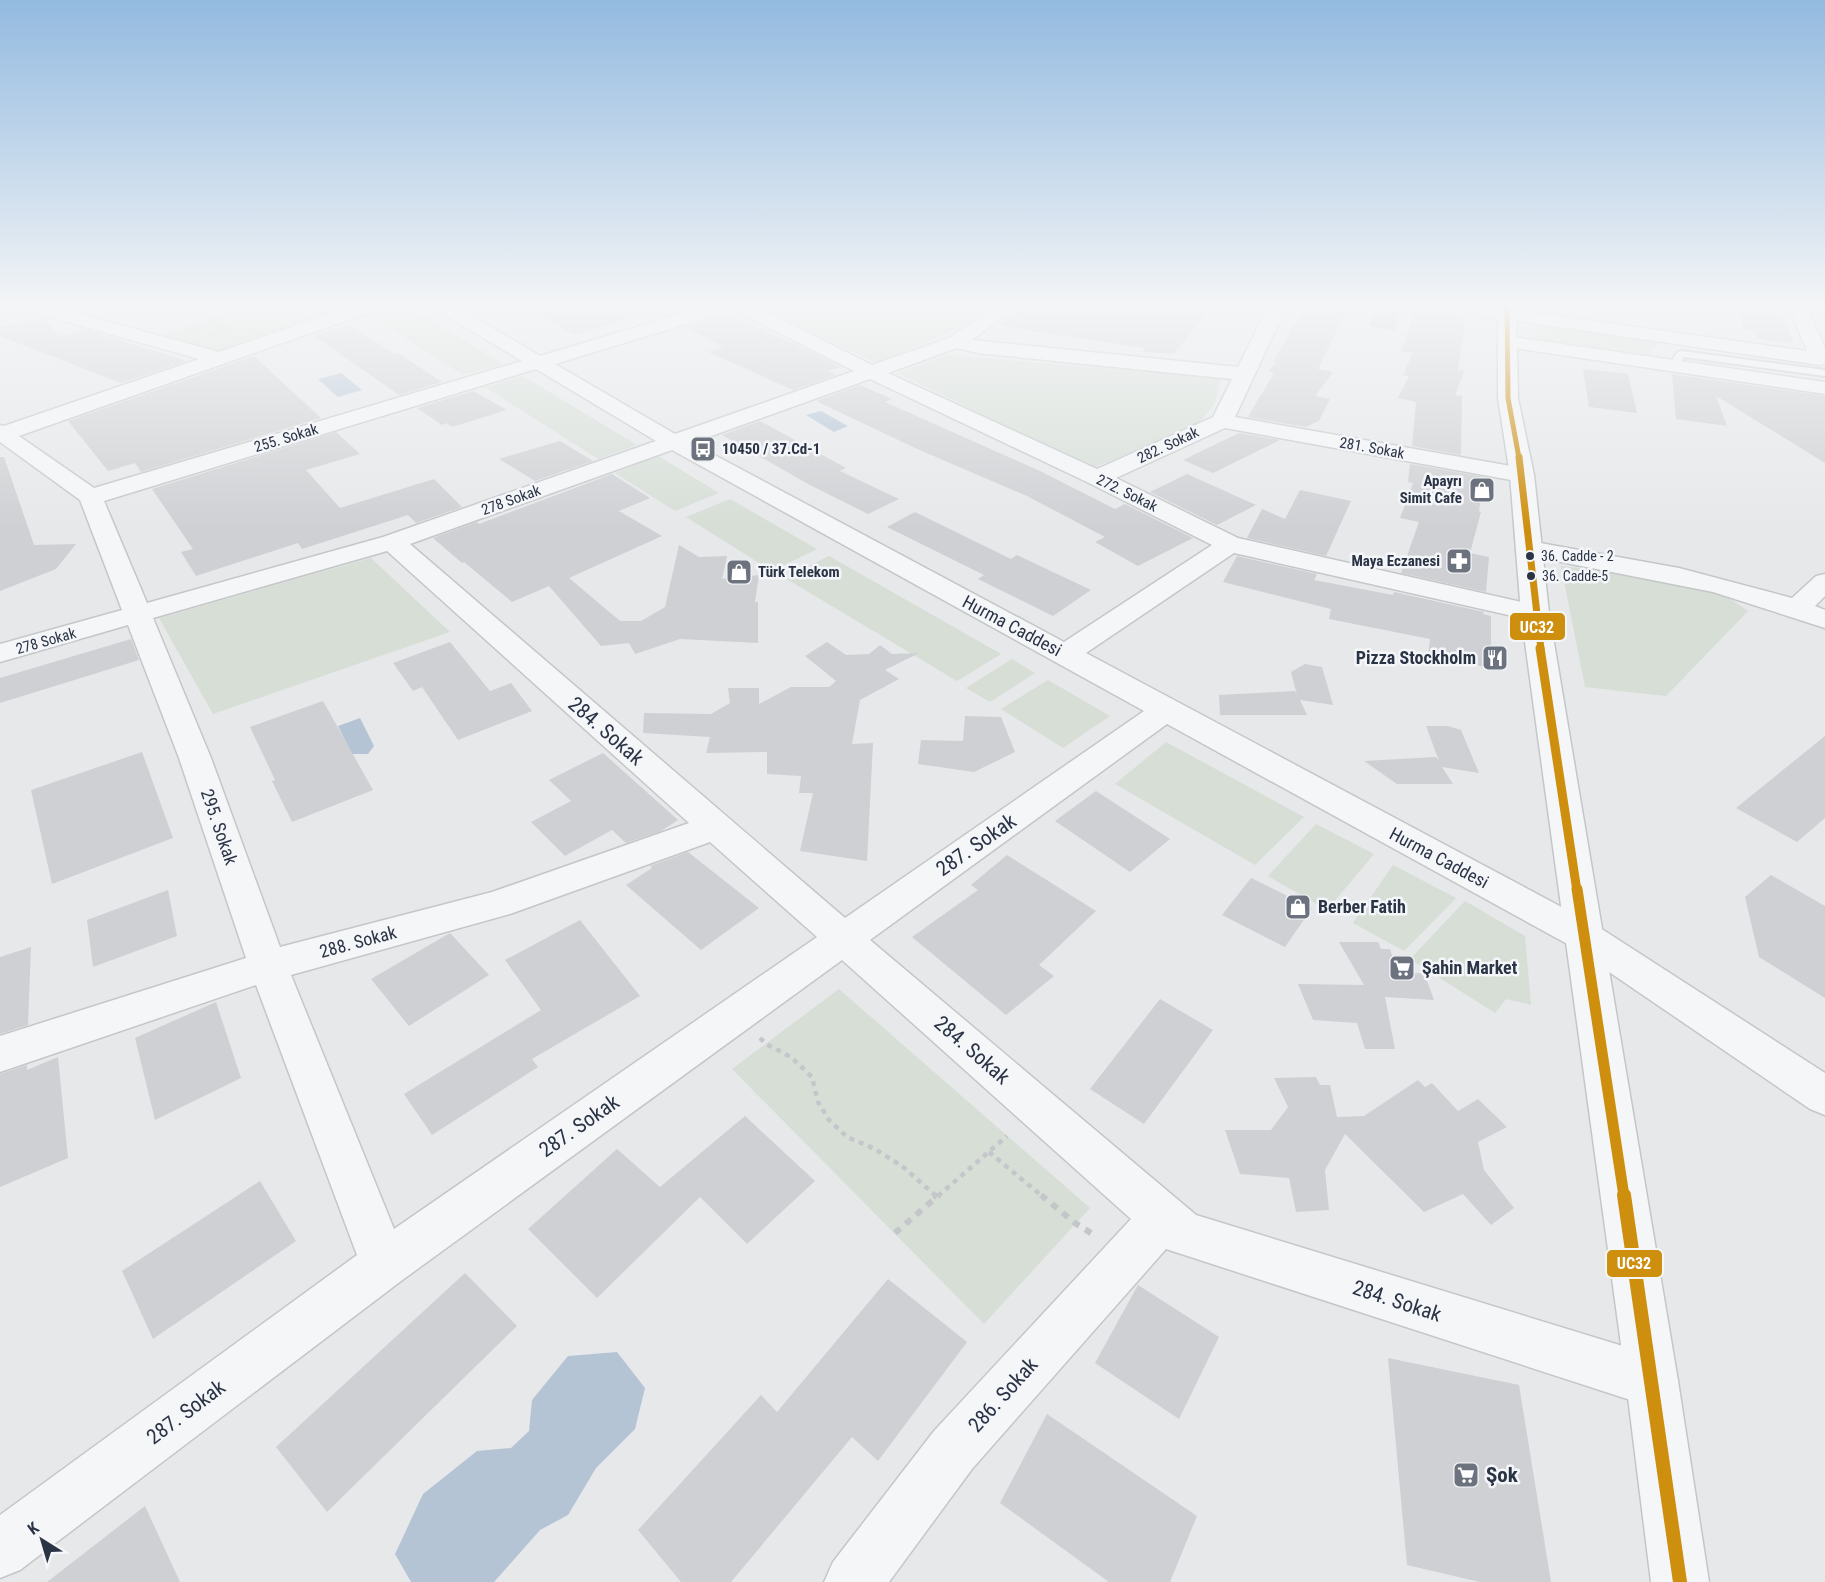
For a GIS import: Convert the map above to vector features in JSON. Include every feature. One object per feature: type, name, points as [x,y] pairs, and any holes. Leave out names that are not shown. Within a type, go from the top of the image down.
[{"type":"street","points":[[1,433],[152,381]]},
{"type":"street","name":"255. Sokak","points":[[91,497],[478,381]]},
{"type":"street","name":"Hurma Caddesi","points":[[568,381],[673,442],[1065,654],[1165,711],[1584,936],[1825,1096]]},
{"type":"street","name":"278 Sokak","points":[[0,653],[392,542],[846,381]]},
{"type":"street","name":"272. Sokak","points":[[890,381],[1097,478],[1230,544],[1535,613]]},
{"type":"street","name":"282. Sokak","points":[[1097,478],[1222,420],[1242,381]]},
{"type":"street","points":[[1508,381],[1508,398],[1522,476],[1535,613],[1652,1381],[1680,1582]]},
{"type":"street","points":[[1773,381],[1825,388]]},
{"type":"street","name":"281. Sokak","points":[[1222,420],[1522,476]]},
{"type":"street","points":[[1,433],[91,497]]},
{"type":"street","name":"295. Sokak","points":[[91,497],[136,615],[195,758],[268,966],[384,1264]]},
{"type":"street","name":"284. Sokak","points":[[392,542],[715,827],[1182,1233],[1652,1381]]},
{"type":"street","points":[[1065,654],[1230,544]]},
{"type":"street","points":[[1529,549],[1707,583],[1796,609],[1825,620]]},
{"type":"street","points":[[1796,609],[1825,582]]},
{"type":"street","name":"287. Sokak","points":[[0,1551],[384,1264],[1165,711]]},
{"type":"street","name":"288. Sokak","points":[[0,1054],[268,966],[496,904],[715,827]]},
{"type":"street","name":"286. Sokak","points":[[853,1582],[953,1450],[1163,1218]]},
{"type":"path","points":[[736,1015],[766,1044],[791,1057],[812,1077],[818,1102],[829,1120],[847,1137],[873,1148],[902,1166],[937,1197]]},
{"type":"path","points":[[895,1233],[1007,1136]]},
{"type":"path","points":[[989,1152],[1075,1223],[1128,1257]]},
{"type":"shaded area","points":[[506,381],[531,381],[637,445],[598,459],[485,387]]},
{"type":"shaded area","points":[[913,381],[1220,381],[1215,403],[1198,424],[1093,468]]},
{"type":"shaded area","points":[[658,456],[719,493],[675,511],[615,473]]},
{"type":"shaded area","points":[[730,499],[817,549],[772,571],[686,517]]},
{"type":"shaded area","points":[[829,556],[1001,654],[957,681],[785,578]]},
{"type":"shaded area","points":[[371,558],[450,632],[213,714],[159,618]]},
{"type":"shaded area","points":[[1561,566],[1631,573],[1721,593],[1748,611],[1666,696],[1585,687]]},
{"type":"shaded area","points":[[1012,659],[1035,673],[990,702],[966,688]]},
{"type":"shaded area","points":[[1048,680],[1110,716],[1063,748],[1001,709]]},
{"type":"shaded area","points":[[1166,742],[1304,817],[1255,865],[1115,784]]},
{"type":"shaded area","points":[[1316,824],[1374,854],[1327,910],[1268,876]]},
{"type":"shaded area","points":[[1393,865],[1456,898],[1404,951],[1353,923]]},
{"type":"shaded area","points":[[1465,901],[1525,936],[1531,1005],[1506,999],[1495,1013],[1410,959]]},
{"type":"shaded area","points":[[839,989],[1090,1208],[984,1324],[732,1069]]},
{"type":"water","points":[[320,381],[351,381],[362,390],[338,397]]},
{"type":"water","points":[[821,411],[848,426],[834,432],[806,415]]},
{"type":"water","points":[[360,718],[374,746],[368,754],[352,754],[338,726]]},
{"type":"water","points":[[617,1352],[645,1388],[635,1429],[596,1468],[568,1515],[540,1530],[494,1582],[411,1582],[395,1554],[423,1494],[477,1451],[511,1448],[529,1431],[532,1400],[568,1356]]},
{"type":"building","points":[[183,381],[281,381],[321,418],[141,472],[135,463],[108,471],[68,421]]},
{"type":"building","points":[[379,381],[442,382],[399,395]]},
{"type":"building","points":[[772,381],[819,381],[793,390]]},
{"type":"building","points":[[1269,381],[1326,381],[1315,396],[1330,399],[1319,421],[1306,427],[1248,417]]},
{"type":"building","points":[[1407,381],[1460,381],[1455,395],[1462,396],[1461,455],[1412,446],[1416,402],[1398,398]]},
{"type":"building","points":[[1585,381],[1630,381],[1637,413],[1589,407]]},
{"type":"building","points":[[1673,381],[1719,381],[1825,396],[1825,463],[1716,396],[1727,426],[1676,419]]},
{"type":"building","points":[[860,385],[892,399],[885,402],[1040,471],[1115,509],[1125,504],[1193,538],[1138,566],[1095,542],[1105,537],[1027,496],[915,448],[816,401]]},
{"type":"building","points":[[473,391],[507,410],[452,427],[446,423],[442,425],[417,408]]},
{"type":"building","points":[[760,421],[846,468],[840,471],[899,499],[868,514],[808,484],[722,435]]},
{"type":"building","points":[[336,432],[360,454],[306,470],[340,508],[434,479],[462,507],[416,523],[408,515],[302,549],[298,543],[196,576],[181,552],[193,549],[152,489]]},
{"type":"building","points":[[1239,433],[1280,440],[1213,473],[1183,460]]},
{"type":"building","points":[[560,441],[593,461],[535,481],[499,459]]},
{"type":"building","points":[[0,457],[4,457],[34,545],[76,544],[56,569],[0,591]]},
{"type":"building","points":[[1410,464],[1484,477],[1479,511],[1481,512],[1470,553],[1489,557],[1486,592],[1401,573],[1419,522],[1400,518],[1413,483],[1408,482]]},
{"type":"building","points":[[612,474],[650,498],[619,511],[662,536],[569,578],[620,621],[641,621],[665,607],[679,545],[699,557],[727,556],[722,579],[759,575],[755,602],[758,602],[758,643],[680,639],[635,654],[629,643],[601,646],[549,586],[512,602],[433,538],[477,522],[479,524]]},
{"type":"building","points":[[1187,474],[1256,505],[1217,525],[1150,492]]},
{"type":"building","points":[[1300,490],[1351,501],[1326,556],[1247,538],[1262,509],[1285,519]]},
{"type":"building","points":[[915,512],[1011,559],[1017,555],[1091,590],[1053,616],[978,579],[984,575],[887,527]]},
{"type":"building","points":[[1237,556],[1317,574],[1314,580],[1393,595],[1394,592],[1484,612],[1483,614],[1491,616],[1491,668],[1428,656],[1430,639],[1329,619],[1331,609],[1223,582]]},
{"type":"building","points":[[131,639],[139,660],[0,703],[0,678]]},
{"type":"building","points":[[450,642],[490,691],[511,683],[532,711],[458,740],[422,687],[413,691],[393,663]]},
{"type":"building","points":[[827,642],[846,655],[869,654],[880,645],[892,654],[919,653],[885,670],[899,679],[860,700],[852,744],[873,743],[867,861],[800,851],[813,793],[799,793],[801,776],[767,774],[767,752],[706,753],[710,737],[643,733],[644,713],[711,714],[730,703],[728,688],[759,688],[759,704],[791,687],[829,687],[836,681],[805,656]]},
{"type":"building","points":[[1305,664],[1322,667],[1333,705],[1300,700],[1307,715],[1220,715],[1219,695],[1295,691],[1297,695],[1291,672]]},
{"type":"building","points":[[323,701],[373,790],[292,822],[250,727]]},
{"type":"building","points":[[965,716],[1001,717],[1015,752],[974,772],[918,764],[921,740],[963,741]]},
{"type":"building","points":[[1426,726],[1448,726],[1461,730],[1479,773],[1442,767],[1453,784],[1397,784],[1364,761],[1436,757],[1439,761]]},
{"type":"building","points":[[1825,736],[1825,818],[1797,842],[1736,808]]},
{"type":"building","points":[[142,752],[173,838],[52,884],[31,790]]},
{"type":"building","points":[[603,753],[678,820],[661,831],[626,843],[612,830],[565,856],[531,822],[571,801],[549,780]]},
{"type":"building","points":[[1096,791],[1170,839],[1130,872],[1055,821]]},
{"type":"building","points":[[688,852],[759,908],[701,950],[626,885],[652,868],[650,866]]},
{"type":"building","points":[[1007,855],[1096,911],[1039,965],[1054,976],[1006,1015],[912,937],[978,890],[971,885]]},
{"type":"building","points":[[1771,875],[1825,906],[1825,998],[1759,957],[1745,897]]},
{"type":"building","points":[[1251,878],[1312,908],[1285,947],[1222,915]]},
{"type":"building","points":[[168,890],[177,936],[93,967],[87,920]]},
{"type":"building","points":[[580,920],[640,996],[532,1059],[538,1067],[432,1135],[404,1094],[541,1010],[505,960]]},
{"type":"building","points":[[450,933],[489,975],[409,1026],[371,979]]},
{"type":"building","points":[[1339,942],[1378,942],[1381,949],[1390,949],[1398,974],[1424,973],[1434,1000],[1385,997],[1395,1049],[1365,1049],[1357,1023],[1313,1020],[1298,984],[1364,985]]},
{"type":"building","points":[[31,947],[28,1025],[0,1034],[0,957]]},
{"type":"building","points":[[1160,999],[1213,1030],[1144,1124],[1090,1089]]},
{"type":"building","points":[[216,1002],[241,1078],[155,1120],[135,1038]]},
{"type":"building","points":[[58,1057],[68,1158],[0,1187],[0,1074],[27,1065],[27,1070]]},
{"type":"building","points":[[1316,1077],[1320,1085],[1330,1085],[1337,1117],[1364,1116],[1418,1080],[1425,1087],[1432,1083],[1458,1111],[1478,1099],[1507,1127],[1478,1142],[1484,1170],[1514,1208],[1491,1225],[1463,1194],[1424,1212],[1345,1134],[1325,1170],[1329,1210],[1296,1212],[1289,1178],[1240,1174],[1225,1130],[1271,1130],[1288,1107],[1274,1078]]},
{"type":"building","points":[[745,1116],[815,1181],[747,1244],[700,1197],[597,1298],[528,1229],[617,1149],[660,1187]]},
{"type":"building","points":[[260,1181],[296,1241],[153,1339],[122,1271]]},
{"type":"building","points":[[465,1273],[517,1326],[327,1512],[276,1447]]},
{"type":"building","points":[[888,1279],[967,1342],[878,1461],[852,1437],[731,1582],[681,1582],[638,1530],[761,1395],[777,1412]]},
{"type":"building","points":[[1138,1285],[1219,1337],[1179,1419],[1095,1363]]},
{"type":"building","name":"Şok","points":[[1388,1358],[1519,1385],[1551,1582],[1480,1582],[1407,1565]]},
{"type":"building","points":[[1047,1414],[1197,1516],[1170,1582],[1109,1582],[1000,1503]]},
{"type":"building","points":[[145,1506],[180,1582],[47,1582]]},
{"type":"transit line","name":"UC32","points":[[1508,381],[1508,398],[1522,475],[1535,613],[1652,1381],[1680,1582]]},
{"type":"place","name":"10450 / 37.Cd-1","points":[[703,449]]},
{"type":"place","name":"Apayrı Simit Cafe","points":[[1482,490]]},
{"type":"place","name":"36. Cadde - 2","points":[[1530,556]]},
{"type":"place","name":"Maya Eczanesi","points":[[1459,561]]},
{"type":"place","name":"Türk Telekom","points":[[739,572]]},
{"type":"place","name":"36. Cadde-5","points":[[1531,576]]},
{"type":"place","name":"Pizza Stockholm","points":[[1495,658]]},
{"type":"place","name":"Berber Fatih","points":[[1298,907]]},
{"type":"place","name":"Şahin Market","points":[[1402,968]]},
{"type":"place","name":"Şok","points":[[1466,1475]]}]
